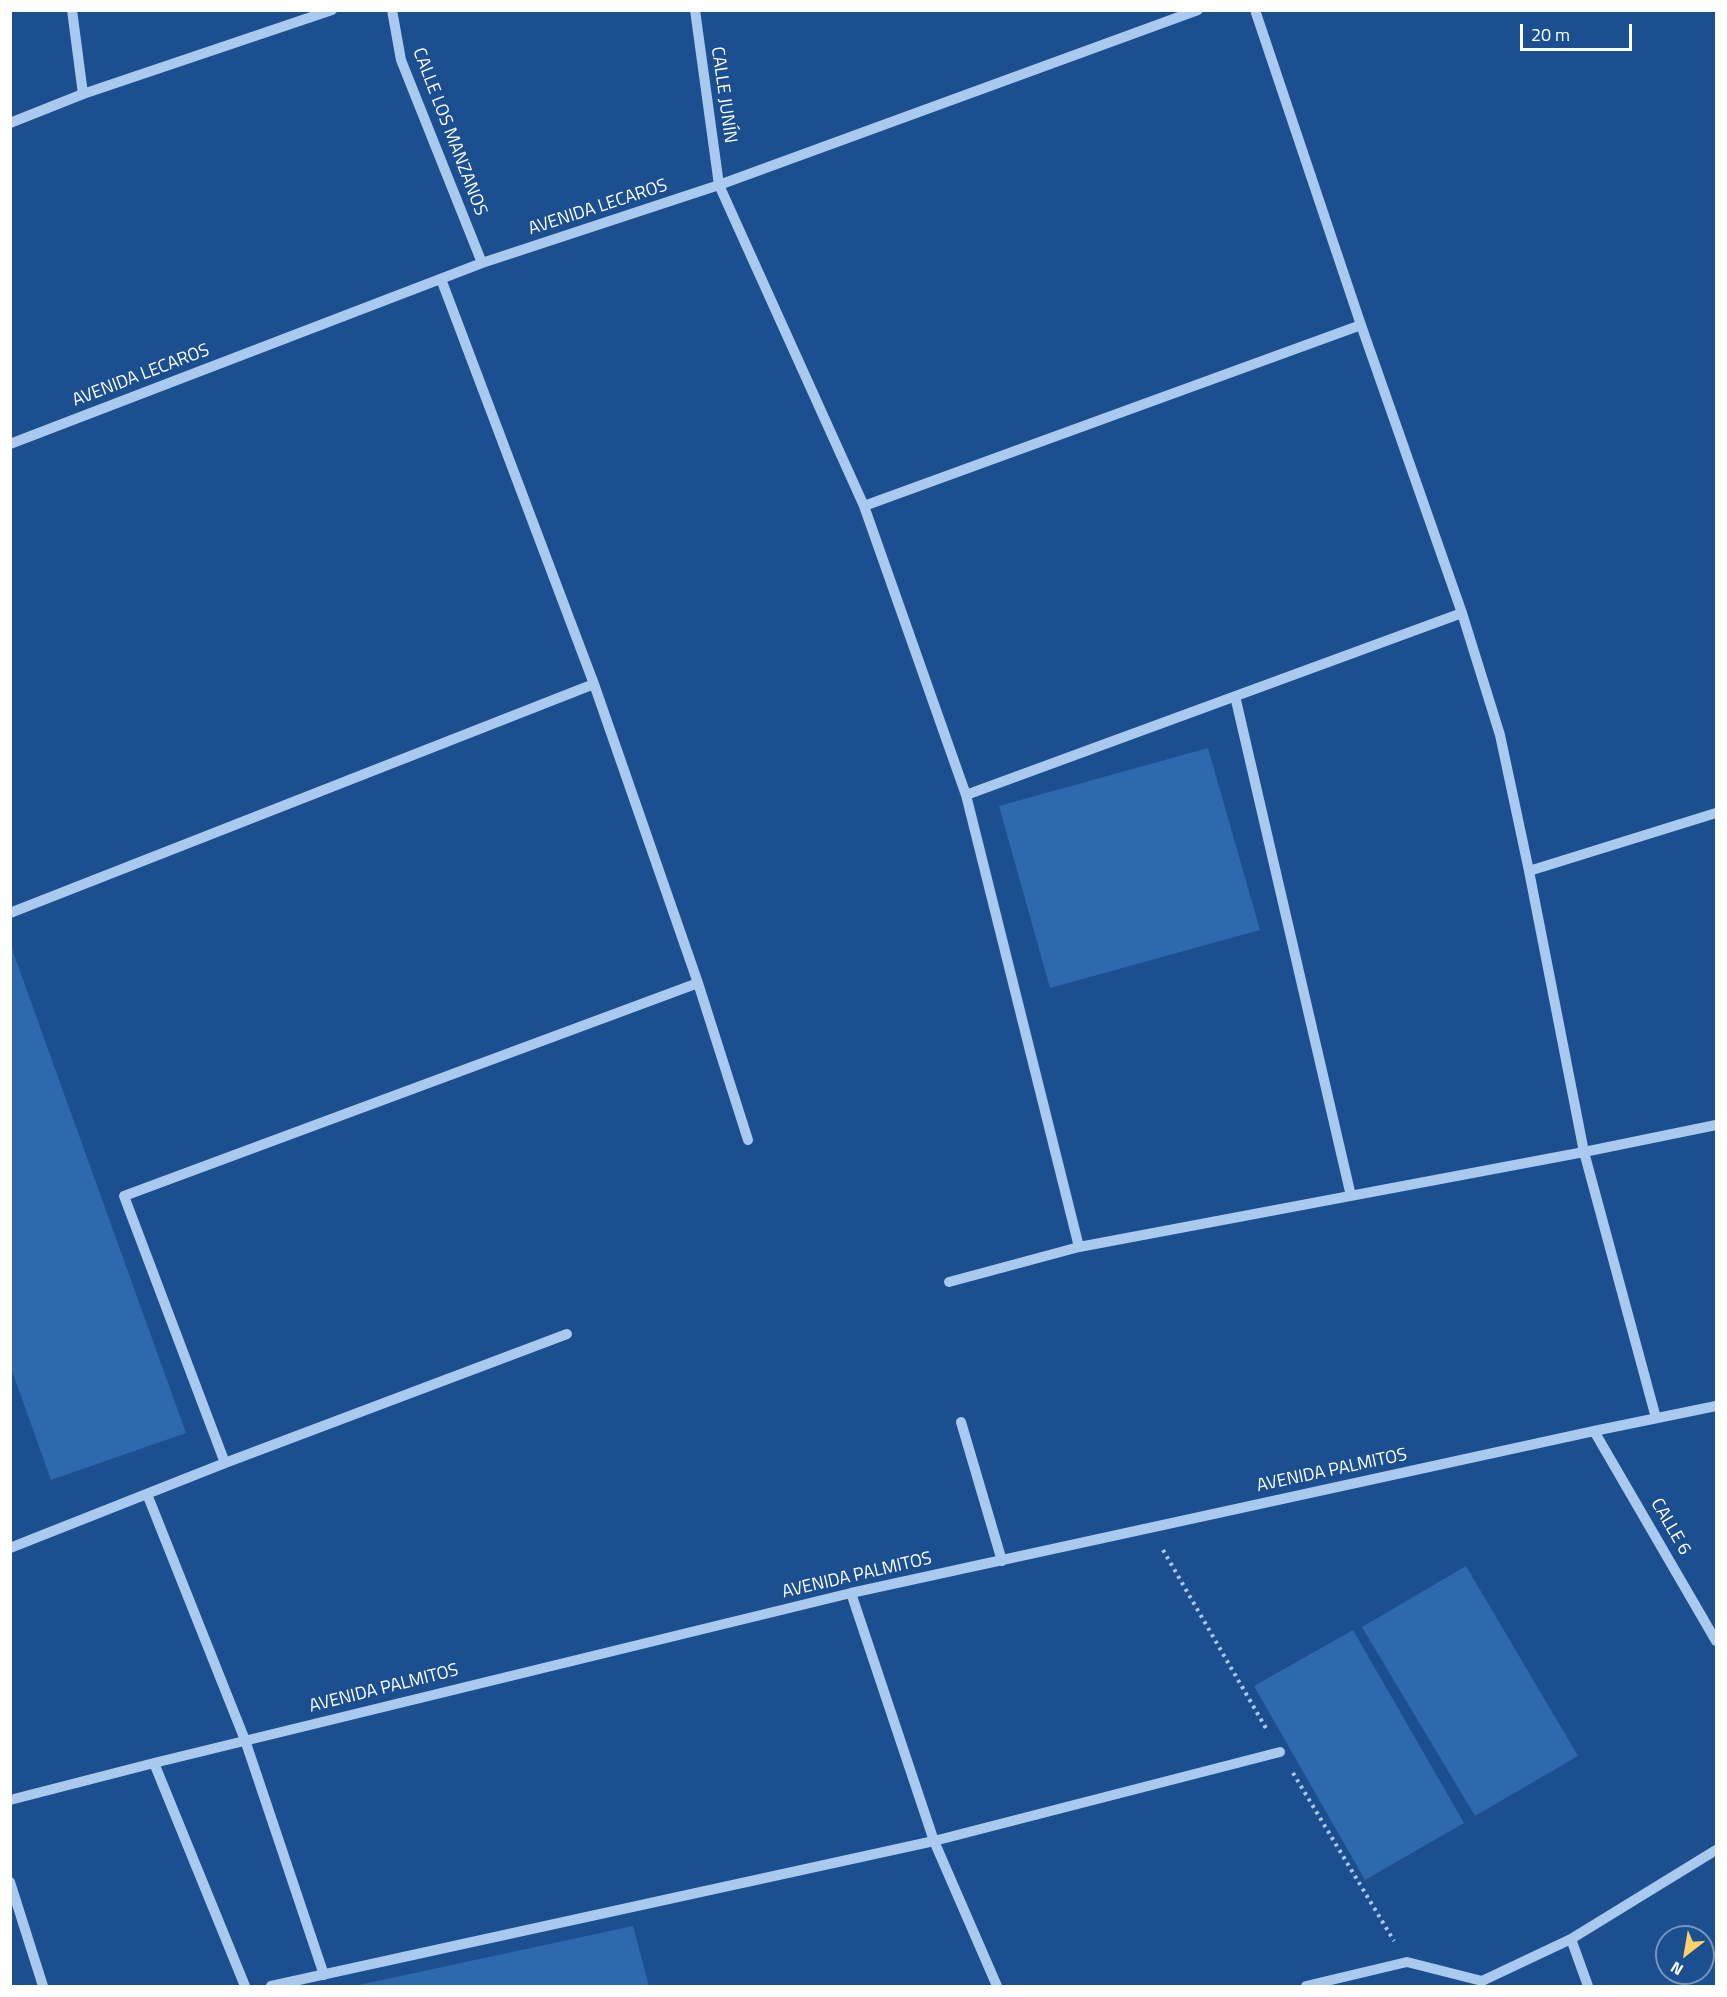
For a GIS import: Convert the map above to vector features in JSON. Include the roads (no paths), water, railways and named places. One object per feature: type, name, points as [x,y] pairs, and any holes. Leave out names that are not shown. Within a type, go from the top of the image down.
[{"type":"street","points":[[72,10],[82,94]]},
{"type":"street","points":[[10,123],[82,94],[332,10]]},
{"type":"street","name":"CALLE LOS MANZANOS","points":[[392,10],[401,60],[482,263]]},
{"type":"street","name":"CALLE JUNÍN","points":[[695,10],[719,185],[864,506],[966,795],[1079,1247]]},
{"type":"street","name":"AVENIDA LECAROS","points":[[10,444],[482,263],[719,185],[1198,10]]},
{"type":"street","points":[[1255,10],[1361,325],[1462,613],[1500,735],[1584,1152],[1656,1418]]},
{"type":"street","points":[[441,279],[594,684],[698,983],[748,1140]]},
{"type":"street","points":[[864,506],[1361,325]]},
{"type":"street","points":[[966,795],[1462,613]]},
{"type":"street","points":[[10,914],[594,684]]},
{"type":"street","points":[[1235,696],[1351,1196]]},
{"type":"street","points":[[1529,871],[1716,813]]},
{"type":"street","points":[[225,1463],[124,1196],[698,983]]},
{"type":"street","points":[[950,1282],[1079,1247],[1716,1125]]},
{"type":"street","points":[[10,1548],[225,1463],[567,1334]]},
{"type":"street","name":"AVENIDA PALMITOS","points":[[10,1800],[245,1740],[851,1593],[1716,1406]]},
{"type":"street","points":[[961,1422],[1002,1561]]},
{"type":"street","name":"CALLE 6","points":[[1594,1431],[1716,1641]]},
{"type":"street","points":[[147,1494],[245,1740],[324,1975]]},
{"type":"street","points":[[851,1593],[934,1841],[997,1986]]},
{"type":"street","points":[[271,1986],[934,1841],[1280,1752]]},
{"type":"street","points":[[154,1763],[245,1986]]},
{"type":"street","points":[[1306,1986],[1407,1962],[1482,1981],[1571,1939],[1716,1850]]},
{"type":"street","points":[[10,1882],[43,1986]]},
{"type":"street","points":[[1571,1939],[1588,1986]]}]
